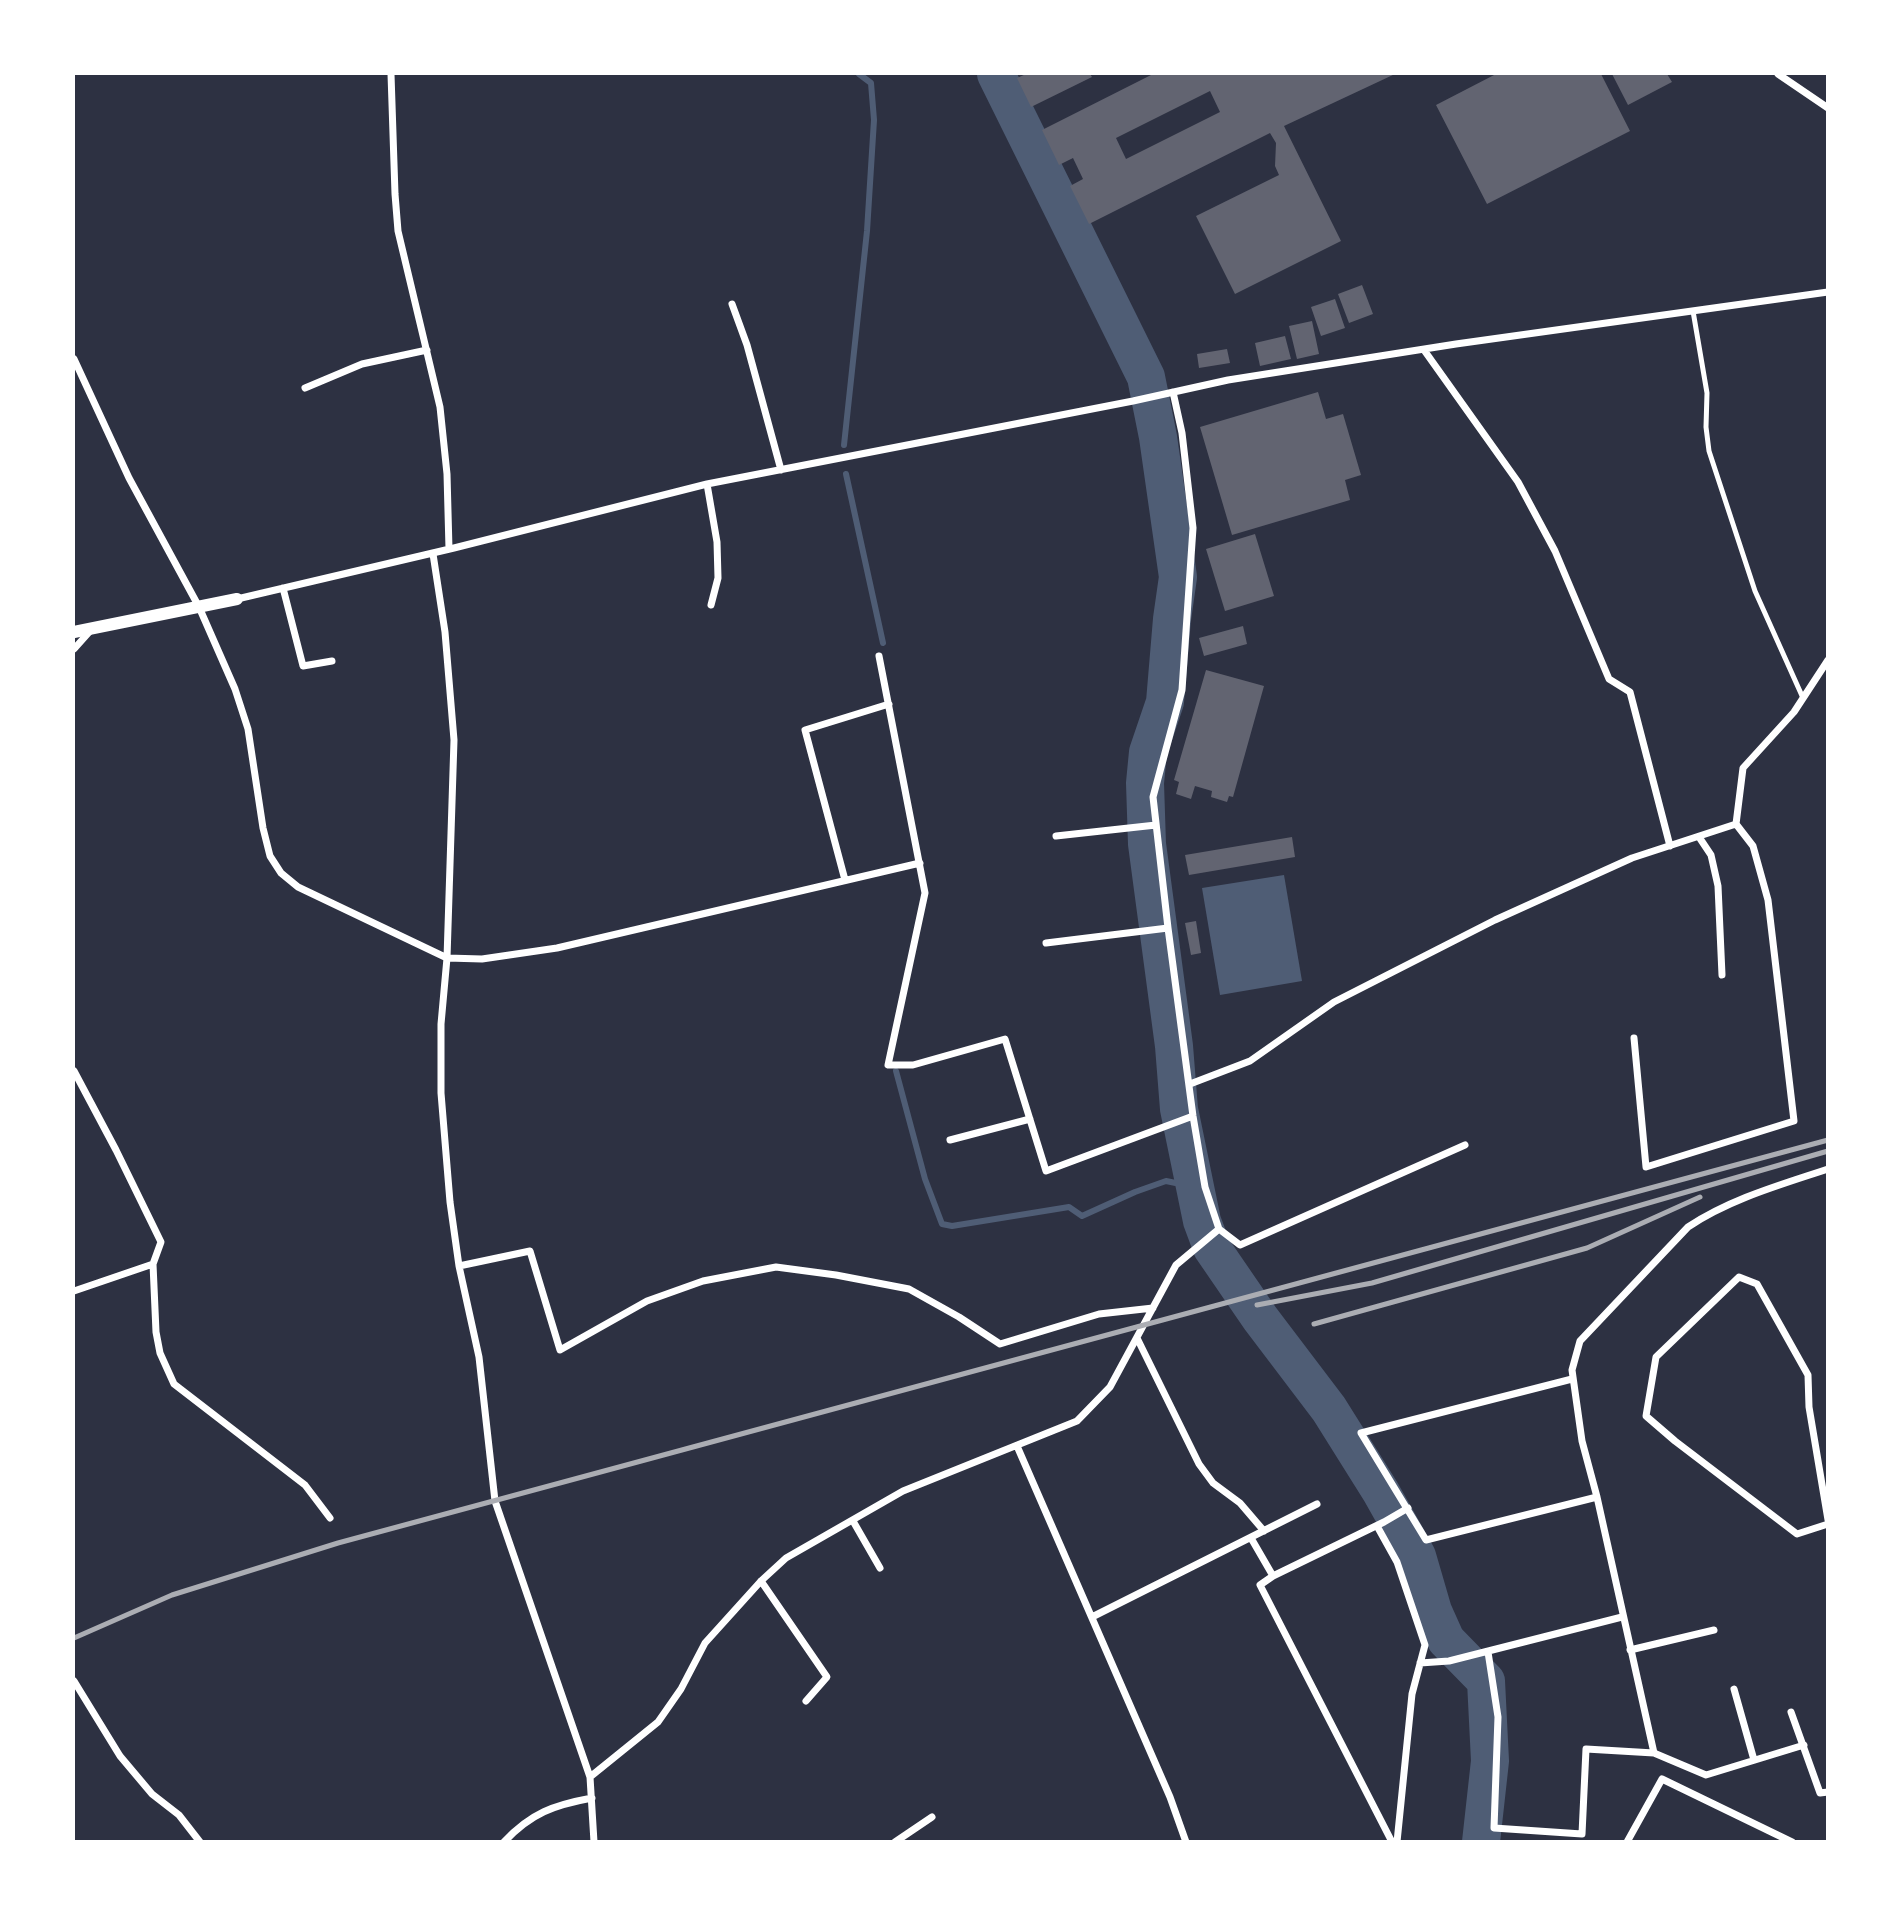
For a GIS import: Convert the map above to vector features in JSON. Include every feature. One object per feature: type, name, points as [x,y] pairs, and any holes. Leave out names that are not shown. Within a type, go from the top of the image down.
[{"type":"street","points":[[391,74],[398,231],[440,408],[449,549]]},
{"type":"street","points":[[1778,74],[1828,108]]},
{"type":"street","points":[[74,632],[237,599],[432,554],[707,484],[1228,380],[1828,292]]},
{"type":"street","points":[[732,304],[747,345],[781,470]]},
{"type":"street","points":[[305,388],[362,364],[426,350]]},
{"type":"street","points":[[1424,350],[1518,482],[1555,551],[1609,678],[1630,692],[1670,846]]},
{"type":"street","points":[[74,359],[130,478],[200,607],[235,690],[248,729],[263,828],[270,856],[281,873],[298,887],[447,958],[482,960],[557,948],[920,863]]},
{"type":"street","points":[[1171,393],[1182,433],[1193,528],[1182,690],[1153,797],[1167,928],[1193,1116],[1205,1187],[1219,1229],[1240,1245],[1465,1145]]},
{"type":"street","points":[[707,484],[717,542],[718,578],[711,605]]},
{"type":"street","points":[[432,554],[445,632],[454,740],[447,958],[441,1024],[441,1093],[450,1202],[459,1266],[479,1357],[495,1501],[590,1777],[594,1842]]},
{"type":"street","points":[[283,588],[303,666],[332,662]]},
{"type":"street","points":[[74,649],[92,630]]},
{"type":"street","points":[[879,656],[925,893],[888,1065],[913,1065],[1005,1039],[1046,1171],[1193,1116]]},
{"type":"street","points":[[1634,1038],[1646,1167],[1794,1121],[1768,900],[1753,846],[1736,824],[1743,768],[1794,712],[1828,660]]},
{"type":"street","points":[[845,880],[805,730],[888,704]]},
{"type":"street","points":[[1190,1084],[1250,1060],[1334,1002],[1496,920],[1632,858],[1736,824]]},
{"type":"street","points":[[1056,836],[1155,825]]},
{"type":"street","points":[[1699,837],[1711,855],[1718,886],[1722,975]]},
{"type":"street","points":[[1046,943],[1167,928]]},
{"type":"street","points":[[74,1071],[161,1242],[153,1264],[156,1332],[160,1353],[174,1384],[305,1485],[330,1518]]},
{"type":"street","points":[[950,1140],[1030,1119]]},
{"type":"street","points":[[1654,1753],[1582,1441],[1572,1379],[1580,1341],[1688,1227],[1709,1213],[1768,1189],[1828,1170]]},
{"type":"street","points":[[590,1777],[658,1722],[681,1689],[705,1643],[761,1581],[786,1558],[903,1491],[1077,1421],[1110,1387],[1175,1265],[1219,1229]]},
{"type":"street","points":[[459,1266],[530,1251],[560,1350],[647,1301],[703,1281],[776,1267],[909,1289],[1000,1344],[1099,1314],[1153,1308]]},
{"type":"street","points":[[74,1291],[153,1264]]},
{"type":"street","points":[[1740,1277],[1758,1284],[1808,1375],[1809,1406],[1828,1522],[1797,1534],[1646,1416],[1656,1357],[1740,1277]]},
{"type":"street","points":[[1137,1338],[1199,1464],[1213,1483],[1240,1503],[1264,1531]]},
{"type":"street","points":[[1572,1379],[1361,1433],[1426,1540],[1597,1497]]},
{"type":"street","points":[[1017,1447],[1170,1797],[1186,1842]]},
{"type":"street","points":[[1092,1616],[1317,1504]]},
{"type":"street","points":[[1395,1842],[1260,1585],[1408,1508]]},
{"type":"street","points":[[853,1521],[880,1568]]},
{"type":"street","points":[[1381,1524],[1414,1608],[1425,1645],[1412,1694],[1395,1842]]},
{"type":"street","points":[[1251,1538],[1273,1576]]},
{"type":"street","points":[[761,1581],[827,1677],[806,1701]]},
{"type":"street","points":[[1420,1664],[1449,1661],[1622,1618]]},
{"type":"street","points":[[1630,1650],[1714,1630]]},
{"type":"street","points":[[1484,1652],[1498,1717],[1494,1828],[1582,1835],[1586,1749],[1654,1753],[1706,1775],[1804,1745]]},
{"type":"street","points":[[74,1681],[120,1756],[152,1794],[179,1815],[201,1842]]},
{"type":"street","points":[[1734,1689],[1754,1760]]},
{"type":"street","points":[[1791,1712],[1820,1793],[1828,1792]]},
{"type":"street","points":[[1628,1842],[1662,1779],[1792,1842]]},
{"type":"street","points":[[504,1842],[530,1817],[560,1804],[592,1798]]},
{"type":"street","points":[[895,1842],[932,1817]]},
{"type":"street","points":[[1539,1842],[1540,1831]]},
{"type":"lane","points":[[1693,311],[1707,393],[1706,427],[1709,451],[1755,591],[1804,698]]},
{"type":"water","points":[[1284,875],[1302,981],[1220,995],[1202,888]]},
{"type":"building","points":[[1026,74],[1090,74],[1092,77],[1031,107],[1017,78]]},
{"type":"building","points":[[1153,74],[1395,74],[1284,126],[1341,241],[1235,294],[1196,216],[1279,175],[1275,166],[1276,143],[1270,133],[1089,224],[1070,186],[1083,179],[1073,158],[1059,165],[1042,130]],"holes":[[[1210,91],[1220,112],[1126,159],[1116,138]]]},
{"type":"building","points":[[1496,74],[1601,74],[1630,131],[1487,204],[1436,105]]},
{"type":"building","points":[[1612,74],[1667,74],[1672,82],[1628,105]]},
{"type":"building","points":[[1362,285],[1373,314],[1349,323],[1338,294]]},
{"type":"building","points":[[1335,299],[1345,328],[1321,336],[1311,307]]},
{"type":"building","points":[[1312,321],[1319,354],[1297,359],[1289,326]]},
{"type":"building","points":[[1285,336],[1291,359],[1260,366],[1255,343]]},
{"type":"building","points":[[1227,349],[1230,363],[1199,368],[1197,354]]},
{"type":"building","points":[[1318,392],[1326,419],[1343,414],[1361,475],[1345,480],[1350,500],[1232,535],[1200,427]]},
{"type":"building","points":[[1255,534],[1274,596],[1225,611],[1206,549]]},
{"type":"building","points":[[1243,626],[1247,644],[1204,656],[1199,638]]},
{"type":"building","points":[[1206,670],[1264,686],[1233,797],[1229,796],[1227,802],[1211,797],[1212,791],[1195,786],[1191,799],[1176,794],[1179,782],[1174,780]]},
{"type":"building","points":[[1292,837],[1295,857],[1189,875],[1185,855]]},
{"type":"building","points":[[1196,921],[1201,953],[1191,955],[1185,923]]},
{"type":"waterway","points":[[844,445],[867,231],[874,120],[871,83],[859,74]]},
{"type":"waterway","points":[[996,74],[1146,377],[1158,437],[1178,577],[1165,702],[1148,752],[1145,783],[1147,844],[1174,1046],[1179,1109],[1202,1221],[1212,1248],[1260,1318],[1329,1409],[1381,1492],[1417,1556],[1433,1611],[1446,1640],[1486,1681],[1490,1761],[1481,1842]]},
{"type":"waterway","points":[[846,474],[883,643]]},
{"type":"waterway","points":[[896,1071],[925,1179],[942,1224],[952,1226],[1069,1207],[1082,1216],[1166,1181],[1195,1187]]},
{"type":"railway","points":[[74,1638],[172,1595],[338,1543],[1828,1140]]},
{"type":"railway","points":[[1257,1305],[1372,1283],[1828,1151]]},
{"type":"railway","points":[[1314,1324],[1587,1248],[1700,1197]]}]
